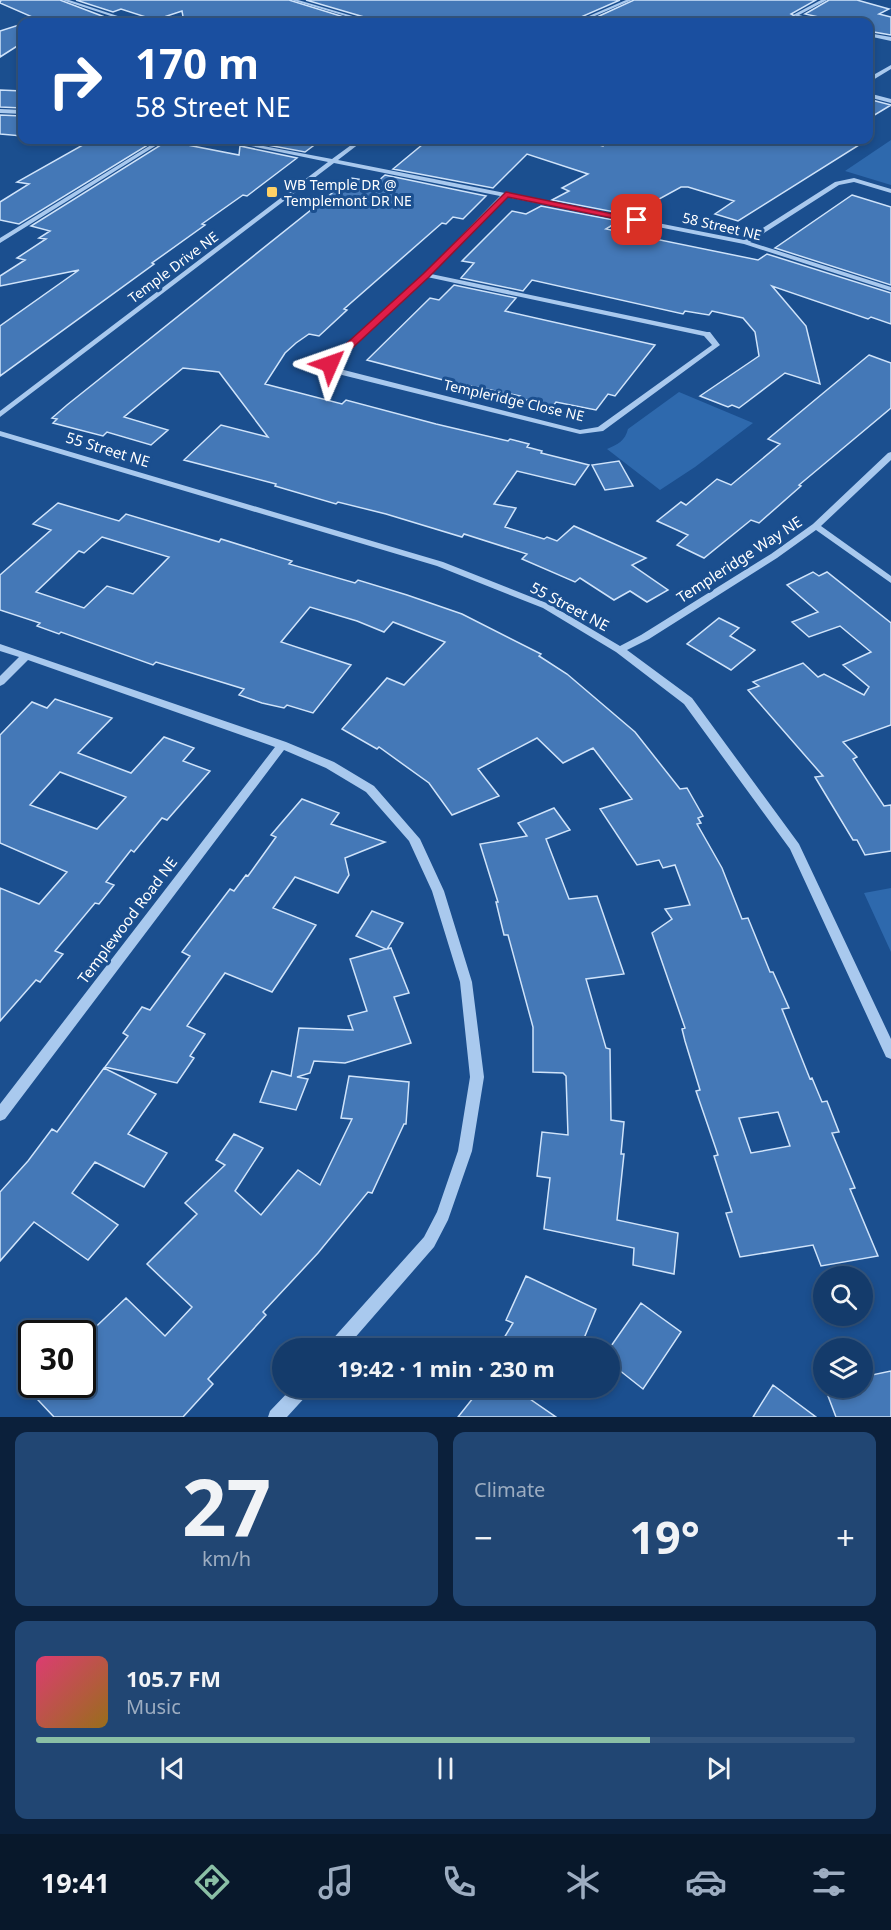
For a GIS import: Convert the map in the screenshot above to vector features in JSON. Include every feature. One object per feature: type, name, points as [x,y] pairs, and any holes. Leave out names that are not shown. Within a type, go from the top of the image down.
[{"type":"street","points":[[64,0],[120,18]]},
{"type":"street","points":[[293,0],[356,18]]},
{"type":"street","points":[[587,18],[630,0]]},
{"type":"street","points":[[806,18],[795,15],[825,0]]},
{"type":"street","points":[[873,35],[891,39]]},
{"type":"street","points":[[873,78],[891,68]]},
{"type":"street","points":[[873,96],[891,101]]},
{"type":"street","points":[[0,111],[18,112]]},
{"type":"street","points":[[0,241],[156,144]]},
{"type":"street","name":"58 Street NE","points":[[247,144],[745,242],[891,289]]},
{"type":"street","name":"Temple Drive NE","points":[[0,415],[355,144]]},
{"type":"street","points":[[745,242],[837,183],[854,180],[891,191]]},
{"type":"street","name":"Templeridge Close NE","points":[[426,276],[707,334],[716,345],[600,429],[580,432],[333,370],[330,364],[426,276],[506,194]]},
{"type":"street","name":"55 Street NE","points":[[0,433],[440,564],[546,606],[620,650],[688,701],[795,847],[891,1053]]},
{"type":"street","name":"Templeridge Way NE","points":[[620,650],[645,638],[774,556],[816,526],[891,455]]},
{"type":"street","points":[[816,526],[891,580]]},
{"type":"street","points":[[0,647],[282,745],[330,765],[370,789],[414,839],[438,891],[466,982],[477,1077],[465,1151],[443,1215],[429,1242],[345,1338]]},
{"type":"street","points":[[0,682],[26,656]]},
{"type":"street","name":"Templewood Road NE","points":[[0,1115],[282,745]]},
{"type":"street","points":[[276,1417],[293,1398]]},
{"type":"shaded area","points":[[891,140],[891,185],[845,171]]},
{"type":"shaded area","points":[[679,392],[753,423],[660,490],[607,449],[620,442],[628,429]]},
{"type":"shaded area","points":[[891,888],[891,952],[864,893]]},
{"type":"building","points":[[1,0],[60,0],[102,16],[35,18],[0,3]]},
{"type":"building","points":[[76,0],[289,0],[347,18],[183,18],[182,11],[161,18],[149,18],[121,9],[113,12]]},
{"type":"building","points":[[306,0],[620,0],[579,18],[367,18]]},
{"type":"building","points":[[634,0],[816,0],[791,14],[798,18],[595,18]]},
{"type":"building","points":[[829,0],[857,0],[889,9],[879,14],[891,17],[891,35],[873,32],[873,18],[823,18],[805,14]]},
{"type":"building","points":[[18,25],[18,46],[0,57],[0,31]]},
{"type":"building","points":[[0,90],[18,91],[18,108],[0,107]]},
{"type":"building","points":[[873,100],[891,105],[873,116]]},
{"type":"building","points":[[0,115],[18,116],[18,136],[0,134]]},
{"type":"building","points":[[84,144],[149,144],[19,224],[0,220],[0,202],[29,184],[17,182]]},
{"type":"building","points":[[162,144],[182,144],[239,155],[240,146],[297,158],[247,196],[243,195],[202,224],[205,225],[0,376],[0,326],[79,270],[0,286],[0,276],[25,260],[17,258],[46,239],[39,238],[50,231],[31,226]]},
{"type":"building","points":[[262,144],[316,144],[305,152]]},
{"type":"building","points":[[423,144],[596,144],[603,146],[603,144],[861,144],[738,221],[715,214],[734,201],[688,187],[681,187],[630,215],[552,200],[569,191],[562,188],[588,174],[527,154],[493,188],[393,169]]},
{"type":"building","points":[[385,175],[486,196],[463,219],[453,217],[446,224],[442,223],[344,309],[347,310],[319,336],[309,334],[296,343],[285,353],[265,384],[342,404],[346,400],[436,424],[508,441],[510,439],[529,444],[527,447],[542,451],[541,453],[589,465],[575,485],[517,471],[494,504],[516,508],[505,527],[557,541],[574,526],[646,558],[632,565],[668,590],[647,602],[630,591],[614,600],[580,578],[575,582],[522,559],[527,554],[464,534],[462,537],[386,514],[338,502],[336,504],[275,486],[276,484],[184,460],[221,425],[268,437],[219,372],[183,368],[124,417],[168,430],[151,445],[107,432],[103,436],[53,423],[57,419],[52,418],[67,405],[351,178],[377,182]]},
{"type":"building","points":[[852,195],[891,207],[891,285],[775,248]]},
{"type":"building","points":[[541,206],[619,221],[606,229],[758,260],[767,254],[891,293],[891,324],[871,317],[868,319],[772,286],[806,326],[820,384],[785,373],[739,408],[732,405],[728,407],[700,396],[759,356],[755,332],[743,318],[712,311],[709,315],[685,311],[683,314],[532,280],[523,291],[461,278],[474,263],[462,261],[512,211],[526,214]]},
{"type":"building","points":[[454,285],[516,298],[505,311],[655,345],[615,396],[608,394],[596,410],[556,402],[553,406],[367,360],[430,298],[439,300]]},
{"type":"building","points":[[869,355],[891,363],[891,408],[799,485],[801,486],[759,523],[751,520],[704,558],[677,545],[688,535],[657,521],[681,502],[686,505],[717,479],[731,485],[780,444],[768,439]]},
{"type":"building","points":[[619,461],[633,486],[605,490],[592,465]]},
{"type":"building","points":[[58,503],[119,521],[126,514],[219,542],[221,539],[292,561],[289,564],[355,583],[358,580],[462,614],[541,654],[539,656],[567,674],[635,732],[680,789],[687,788],[703,816],[698,818],[701,823],[697,824],[722,868],[742,919],[748,918],[770,972],[773,972],[789,1008],[782,1009],[810,1079],[812,1078],[822,1102],[827,1101],[839,1132],[832,1133],[855,1188],[850,1189],[878,1256],[821,1266],[813,1245],[740,1257],[726,1213],[732,1212],[714,1156],[718,1155],[696,1091],[700,1090],[682,1029],[685,1028],[652,933],[672,919],[665,909],[690,905],[675,865],[663,868],[659,860],[637,865],[600,809],[632,799],[593,748],[563,763],[537,738],[478,769],[499,796],[452,815],[429,783],[379,747],[377,749],[342,729],[387,678],[404,685],[445,642],[393,622],[384,632],[310,607],[281,642],[351,665],[313,713],[287,705],[284,708],[262,703],[239,695],[244,689],[156,662],[153,665],[61,632],[59,634],[37,626],[40,623],[0,610],[0,575],[51,530],[33,524]],"holes":[[[102,537],[169,557],[133,594],[107,586],[84,608],[36,592],[79,551],[84,553]],[[778,1112],[790,1146],[751,1153],[739,1118]]]},
{"type":"building","points":[[813,572],[819,576],[827,572],[891,623],[891,725],[843,742],[857,757],[853,759],[884,806],[891,805],[891,851],[865,855],[857,840],[853,840],[815,777],[823,776],[748,690],[759,686],[753,682],[803,663],[818,677],[824,674],[864,695],[869,687],[843,665],[871,652],[840,626],[809,637],[792,622],[818,612],[787,585]]},
{"type":"building","points":[[719,618],[739,628],[730,636],[755,650],[731,670],[687,644]]},
{"type":"building","points":[[55,699],[112,718],[78,753],[131,773],[164,737],[194,748],[183,761],[210,771],[167,820],[162,818],[134,852],[131,850],[106,882],[114,885],[99,904],[95,903],[55,951],[63,954],[40,982],[36,980],[0,1021],[0,888],[39,904],[67,872],[0,843],[0,735],[32,702],[47,708]],"holes":[[[60,772],[126,797],[97,829],[30,805]]]},
{"type":"building","points":[[302,799],[339,813],[331,824],[385,842],[345,858],[349,875],[338,893],[295,877],[273,908],[316,925],[272,992],[225,973],[187,1026],[205,1034],[190,1056],[194,1058],[177,1083],[105,1067],[128,1036],[123,1033],[142,1007],[150,1010],[190,956],[182,952],[230,889],[234,891],[246,875],[248,876],[276,837],[271,835]]},
{"type":"building","points":[[554,808],[570,830],[546,839],[569,899],[597,896],[624,974],[586,979],[606,1048],[610,1049],[611,1120],[624,1122],[621,1154],[624,1154],[617,1220],[678,1233],[674,1274],[633,1265],[634,1248],[544,1229],[550,1178],[537,1176],[542,1132],[568,1135],[566,1076],[563,1073],[533,1072],[533,1027],[508,935],[504,935],[496,902],[498,902],[480,844],[527,836],[518,823]]},
{"type":"building","points":[[372,911],[403,923],[387,949],[391,948],[409,993],[394,997],[411,1043],[345,1063],[314,1061],[310,1073],[297,1077],[308,1079],[296,1110],[260,1102],[272,1071],[291,1076],[299,1028],[353,1030],[348,1016],[367,1011],[350,959],[386,949],[356,936]]},
{"type":"building","points":[[104,1068],[156,1094],[128,1134],[167,1153],[144,1187],[95,1162],[72,1193],[118,1225],[88,1260],[34,1222],[0,1261],[0,1192],[28,1161],[52,1129],[57,1132]]},
{"type":"building","points":[[349,1076],[409,1082],[406,1124],[372,1193],[368,1192],[318,1253],[263,1312],[266,1315],[208,1379],[213,1384],[183,1417],[54,1417],[36,1398],[96,1398],[96,1327],[126,1298],[165,1336],[192,1307],[147,1264],[197,1214],[185,1203],[225,1165],[216,1160],[234,1134],[263,1148],[235,1191],[261,1215],[298,1170],[320,1185],[352,1119],[341,1118]]},
{"type":"building","points":[[526,1276],[596,1309],[584,1338],[504,1338],[513,1323],[506,1320]]},
{"type":"building","points":[[641,1303],[681,1332],[643,1389],[620,1371],[620,1338],[617,1338]]},
{"type":"building","points":[[891,1371],[891,1417],[836,1417],[829,1398],[873,1398],[873,1375]]},
{"type":"building","points":[[773,1385],[816,1417],[753,1417]]},
{"type":"building","points":[[473,1398],[531,1398],[556,1417],[458,1417]]},
{"type":"place","name":"WB Temple DR @ Templemont DR NE","points":[[272,192]]},
{"type":"route","points":[[330,364],[426,276],[506,194],[637,220]]}]
